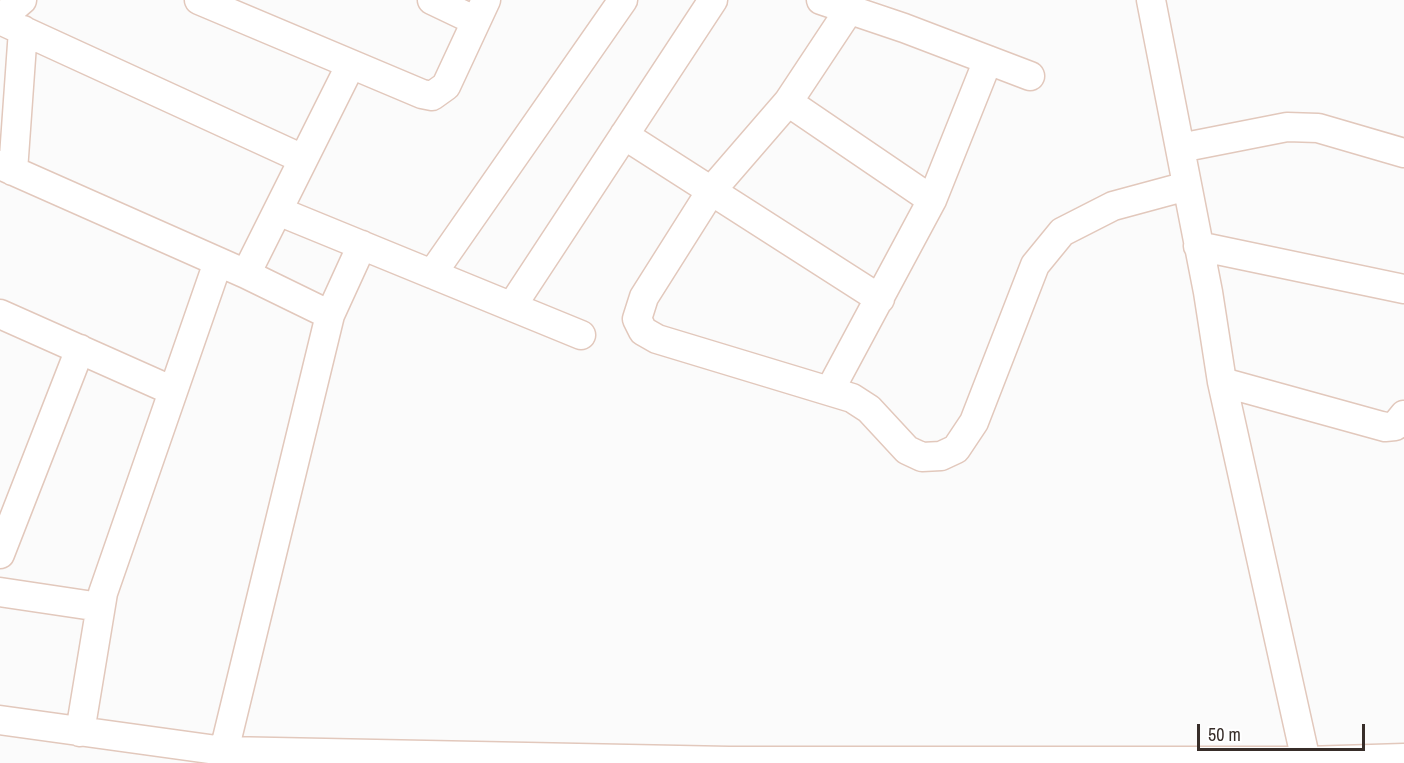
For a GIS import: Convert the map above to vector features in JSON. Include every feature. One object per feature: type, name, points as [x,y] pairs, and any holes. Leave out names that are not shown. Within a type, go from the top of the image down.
[{"type":"street","points":[[22,0],[8,23],[6,168],[246,274],[330,315]]},
{"type":"street","points":[[199,0],[422,94],[432,96],[446,86],[481,10],[432,0]]},
{"type":"street","points":[[432,274],[622,0]]},
{"type":"street","points":[[512,306],[713,0]]},
{"type":"street","points":[[821,0],[1030,76]]},
{"type":"street","points":[[1151,0],[1222,382],[1306,762]]},
{"type":"street","points":[[849,10],[788,102],[711,191],[644,297],[637,319],[643,332],[657,339],[852,398],[869,409],[907,450],[922,457],[941,456],[956,449],[974,422],[1035,265],[1062,232],[1113,206],[1187,186]]},
{"type":"street","points":[[8,23],[303,159]]},
{"type":"street","points":[[830,390],[932,200],[988,60]]},
{"type":"street","points":[[246,274],[351,64]]},
{"type":"street","points":[[788,102],[932,200]]},
{"type":"street","points":[[1180,148],[1287,127],[1318,128],[1404,153]]},
{"type":"street","points":[[624,135],[880,300]]},
{"type":"street","points":[[278,210],[581,335]]},
{"type":"street","points":[[224,750],[330,315],[362,245]]},
{"type":"street","points":[[1198,246],[1404,289]]},
{"type":"street","points":[[80,732],[103,593],[218,262]]},
{"type":"street","points":[[0,314],[173,391]]},
{"type":"street","points":[[0,554],[80,349]]},
{"type":"street","points":[[1222,382],[1385,427],[1395,426],[1404,415]]},
{"type":"street","points":[[0,592],[100,608]]},
{"type":"street","points":[[0,720],[224,750],[434,759],[1306,762],[1404,758]]}]
